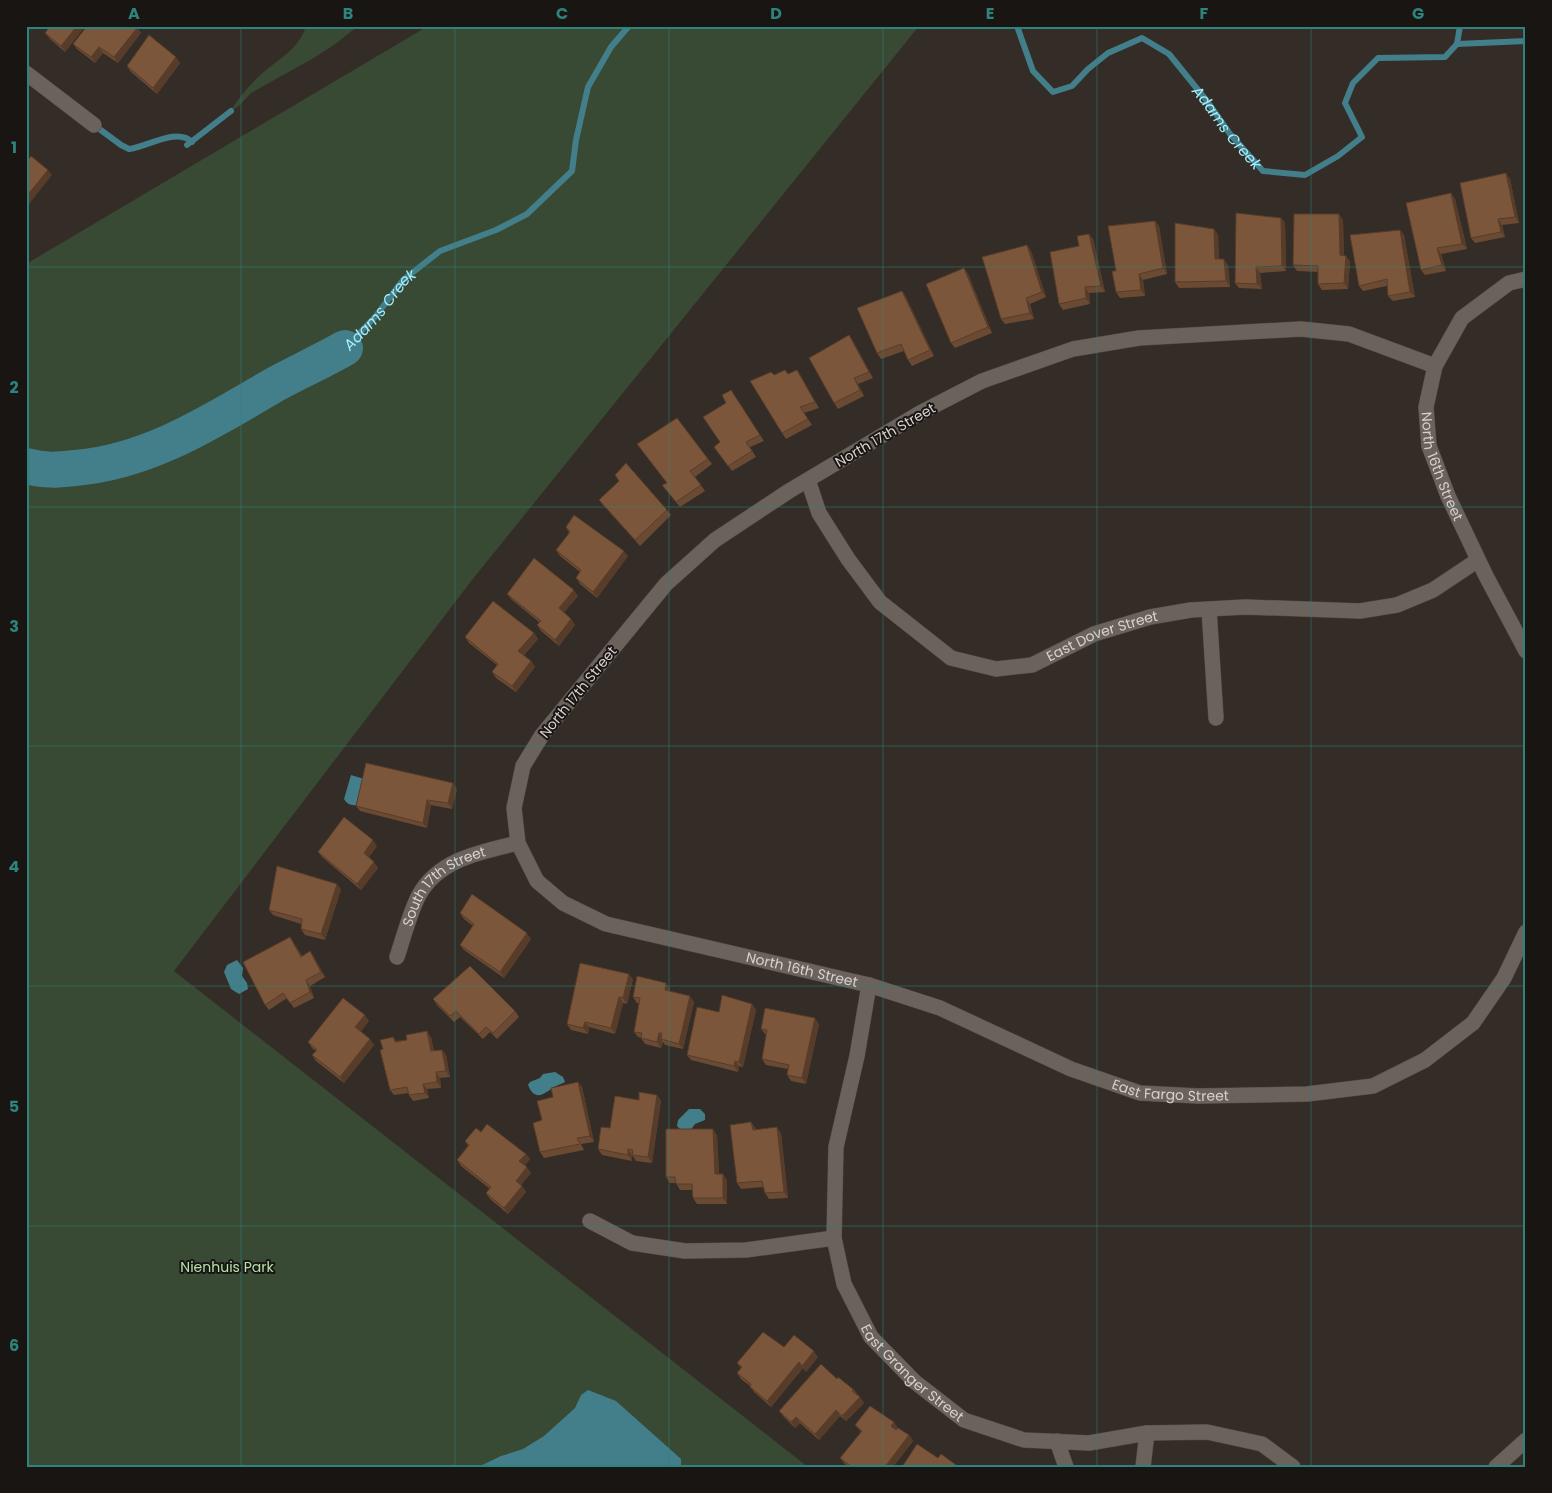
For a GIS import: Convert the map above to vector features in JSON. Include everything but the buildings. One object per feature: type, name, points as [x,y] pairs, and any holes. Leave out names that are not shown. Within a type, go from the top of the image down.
[{"type":"street","points":[[26,73],[94,125]]},
{"type":"street","name":"North 16th Street","points":[[1526,279],[1509,284],[1462,318],[1435,366],[1426,407],[1429,446],[1448,496],[1478,560],[1526,651]]},
{"type":"street","name":"North 17th Street","points":[[518,844],[514,808],[523,766],[542,735],[666,584],[715,540],[808,480],[920,414],[982,381],[1073,349],[1139,338],[1301,329],[1349,334],[1435,366]]},
{"type":"street","name":"East Dover Street","points":[[808,480],[820,513],[848,559],[880,602],[951,658],[996,669],[1032,665],[1094,634],[1150,617],[1191,610],[1245,607],[1360,611],[1397,605],[1433,590],[1478,560]]},
{"type":"street","points":[[1209,609],[1216,718]]},
{"type":"street","name":"North 16th Street","points":[[518,844],[537,881],[564,903],[606,924],[869,985],[857,1056],[836,1147],[834,1238]]},
{"type":"street","name":"South 17th Street","points":[[397,957],[418,896],[430,878],[450,864],[474,854],[518,844]]},
{"type":"street","name":"East Fargo Street","points":[[869,985],[940,1008],[1071,1069],[1140,1093],[1198,1096],[1307,1094],[1373,1086],[1424,1060],[1473,1023],[1504,978],[1526,932]]},
{"type":"street","points":[[590,1221],[632,1243],[685,1251],[746,1250],[834,1238]]},
{"type":"street","name":"East Granger Street","points":[[834,1238],[844,1284],[871,1337],[915,1382],[964,1420],[1024,1440],[1089,1442],[1147,1433],[1207,1432],[1262,1444],[1293,1467]]},
{"type":"street","points":[[1143,1467],[1147,1433]]},
{"type":"street","points":[[1496,1467],[1526,1440]]},
{"type":"street","points":[[1057,1441],[1066,1467]]},
{"type":"green space","points":[[306,26],[358,26],[312,59],[251,93],[239,106],[231,111],[240,97],[258,77],[298,42]]},
{"type":"green space","name":"Nienhuis Park","points":[[428,26],[919,26],[472,580],[174,971],[808,1467],[26,1467],[26,264]]},
{"type":"water","points":[[351,775],[364,779],[356,805],[349,804],[344,799]]},
{"type":"water","points":[[237,960],[243,968],[242,976],[247,983],[248,989],[239,994],[231,989],[224,972],[227,965]]},
{"type":"water","points":[[555,1072],[563,1077],[565,1082],[540,1095],[531,1090],[528,1085],[530,1082],[540,1078],[543,1074]]},
{"type":"water","points":[[689,1109],[700,1109],[705,1114],[705,1120],[695,1124],[689,1132],[684,1133],[677,1126],[678,1120]]},
{"type":"water","points":[[588,1390],[616,1401],[681,1459],[681,1467],[478,1467],[501,1456],[523,1449],[544,1436],[575,1408],[581,1395]]},
{"type":"waterway","name":"Adams Creek","points":[[345,348],[375,317],[403,280],[440,251],[496,230],[527,214],[572,171],[576,140],[588,87],[611,47],[629,26]]},
{"type":"waterway","name":"Adams Creek","points":[[1017,26],[1033,71],[1053,92],[1072,86],[1088,69],[1108,53],[1142,38],[1169,54],[1207,101],[1230,134],[1263,171],[1305,175],[1338,156],[1362,137],[1345,103],[1353,83],[1378,58],[1445,57],[1457,44],[1460,26]]},
{"type":"waterway","points":[[1457,44],[1526,41]]},
{"type":"waterway","points":[[187,145],[231,111]]},
{"type":"waterway","points":[[94,125],[129,149],[178,136],[192,142]]},
{"type":"waterway","name":"Adams Creek","points":[[26,466],[51,470],[75,468],[129,458],[154,449],[203,426],[274,385],[345,348]]}]
